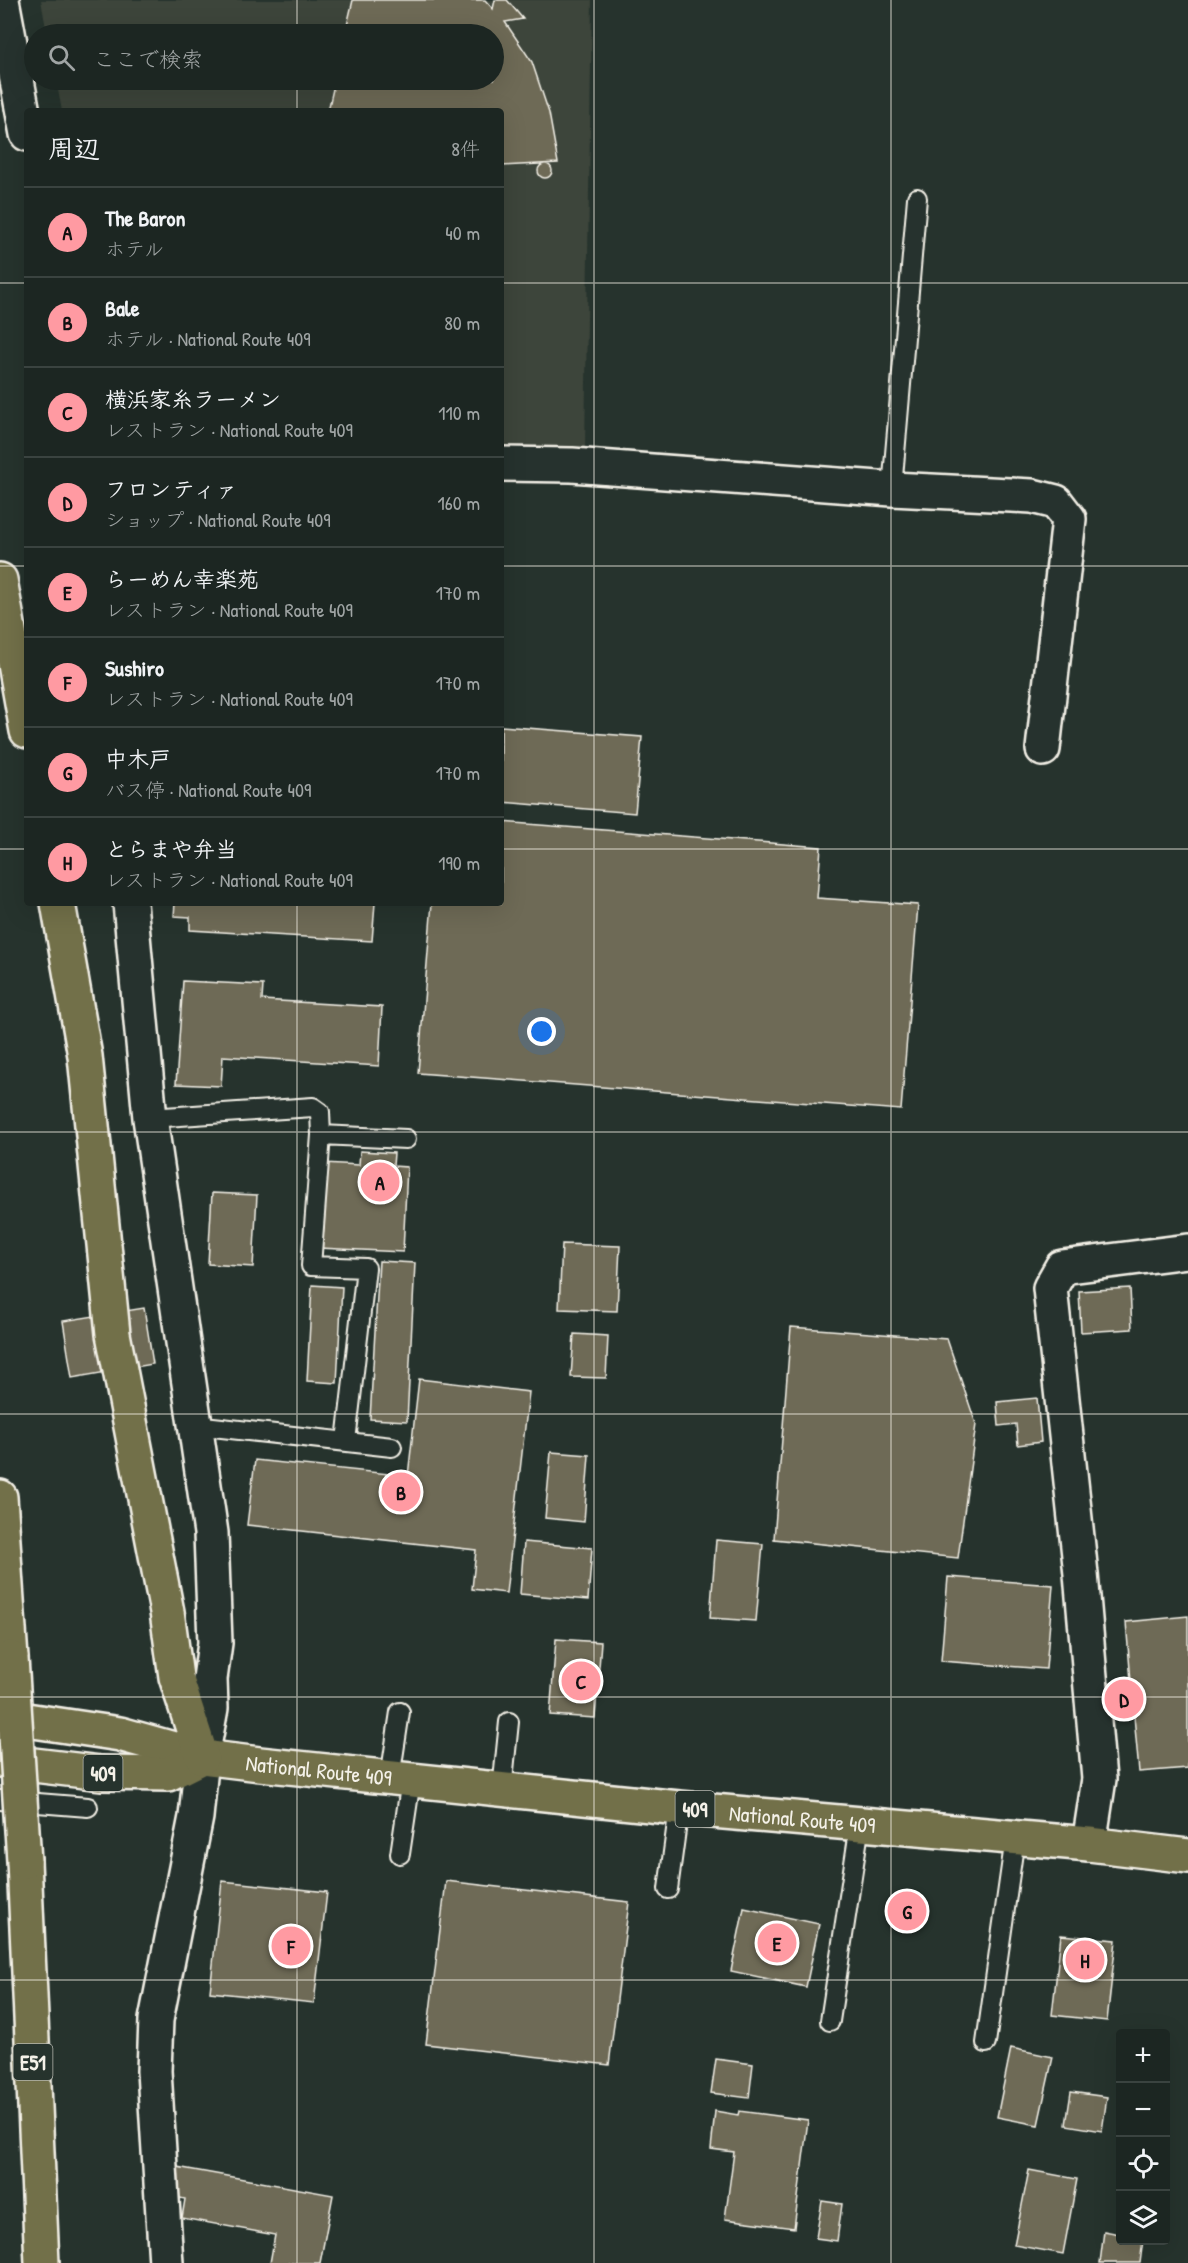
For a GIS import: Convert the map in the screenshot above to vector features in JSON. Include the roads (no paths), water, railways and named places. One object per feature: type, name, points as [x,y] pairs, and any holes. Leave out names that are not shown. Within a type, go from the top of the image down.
[{"type":"highway","points":[[0,580],[24,714]]},
{"type":"highway","points":[[59,906],[85,1056],[113,1334],[167,1612],[176,1677],[202,1757]]},
{"type":"highway","name":"E51","points":[[0,1497],[24,1861],[42,2263]]},
{"type":"highway","name":"National Route 409","points":[[0,1716],[120,1734],[202,1757],[679,1808],[1089,1844],[1188,1856]]},
{"type":"highway","name":"409","points":[[0,1761],[101,1773],[168,1774],[202,1757]]},
{"type":"street","points":[[2,0],[7,67],[24,124]]},
{"type":"street","points":[[504,464],[572,465],[892,489],[1032,495],[1056,502],[1069,519],[1043,749]]},
{"type":"street","points":[[130,906],[150,1118],[211,1533],[215,1643],[210,1679],[211,1708],[202,1757],[196,1817],[156,2020],[154,2071],[166,2263]]},
{"type":"street","points":[[1089,1844],[1100,1779],[1081,1574],[1050,1287],[1062,1267],[1188,1251]]},
{"type":"lane","points":[[892,489],[917,198]]},
{"type":"lane","points":[[150,1118],[313,1107],[320,1112],[321,1135],[311,1266],[366,1268],[346,1441]]},
{"type":"lane","points":[[321,1135],[406,1138]]},
{"type":"lane","points":[[195,1425],[392,1447]]},
{"type":"lane","points":[[400,1712],[400,1854]]},
{"type":"lane","points":[[502,1790],[509,1722]]},
{"type":"lane","points":[[0,1800],[88,1807]]},
{"type":"lane","points":[[668,1889],[679,1808]]},
{"type":"lane","points":[[830,2021],[860,1824]]},
{"type":"lane","points":[[986,2043],[1015,1838]]},
{"type":"place","name":"The Baron","points":[[380,1182]]},
{"type":"place","name":"Bale","points":[[401,1492]]},
{"type":"place","name":"横浜家糸ラーメン","points":[[581,1681]]},
{"type":"place","name":"フロンティァ","points":[[1124,1699]]},
{"type":"place","name":"中木戸","points":[[907,1911]]},
{"type":"place","name":"らーめん幸楽苑","points":[[777,1943]]},
{"type":"place","name":"Sushiro","points":[[291,1946]]},
{"type":"place","name":"とらまや弁当","points":[[1085,1960]]}]
